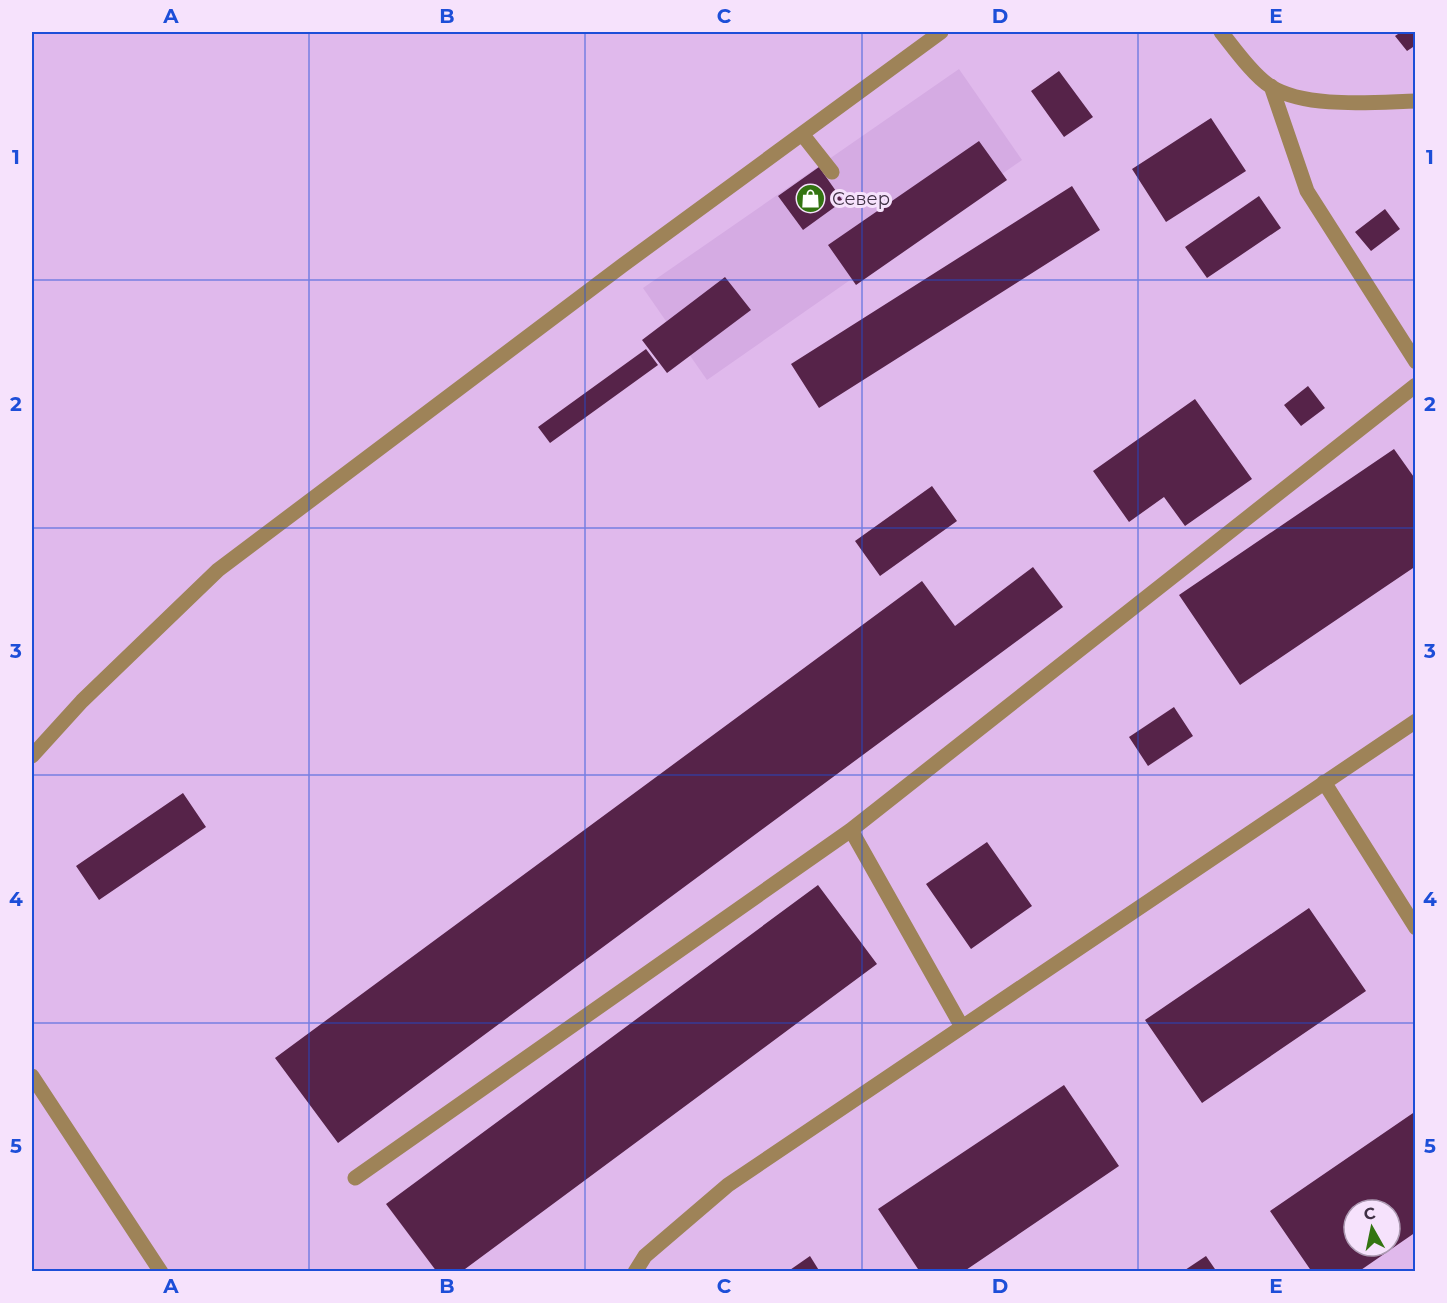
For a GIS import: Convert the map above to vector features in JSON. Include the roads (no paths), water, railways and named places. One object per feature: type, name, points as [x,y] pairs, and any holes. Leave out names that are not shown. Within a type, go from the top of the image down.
[{"type":"street","points":[[32,756],[82,701],[218,570],[604,279],[940,32]]},
{"type":"street","points":[[1221,32],[1242,59],[1270,86],[1295,96],[1329,102],[1416,101]]},
{"type":"street","points":[[1270,86],[1307,190],[1416,362]]},
{"type":"street","points":[[802,134],[832,172]]},
{"type":"street","points":[[355,1178],[851,830],[1416,385]]},
{"type":"street","points":[[635,1272],[645,1256],[728,1185],[1416,721]]},
{"type":"street","points":[[1324,783],[1416,928]]},
{"type":"street","points":[[851,830],[962,1027]]},
{"type":"street","points":[[32,1076],[161,1272]]},
{"type":"place","name":"Север","points":[[811,199]]}]
